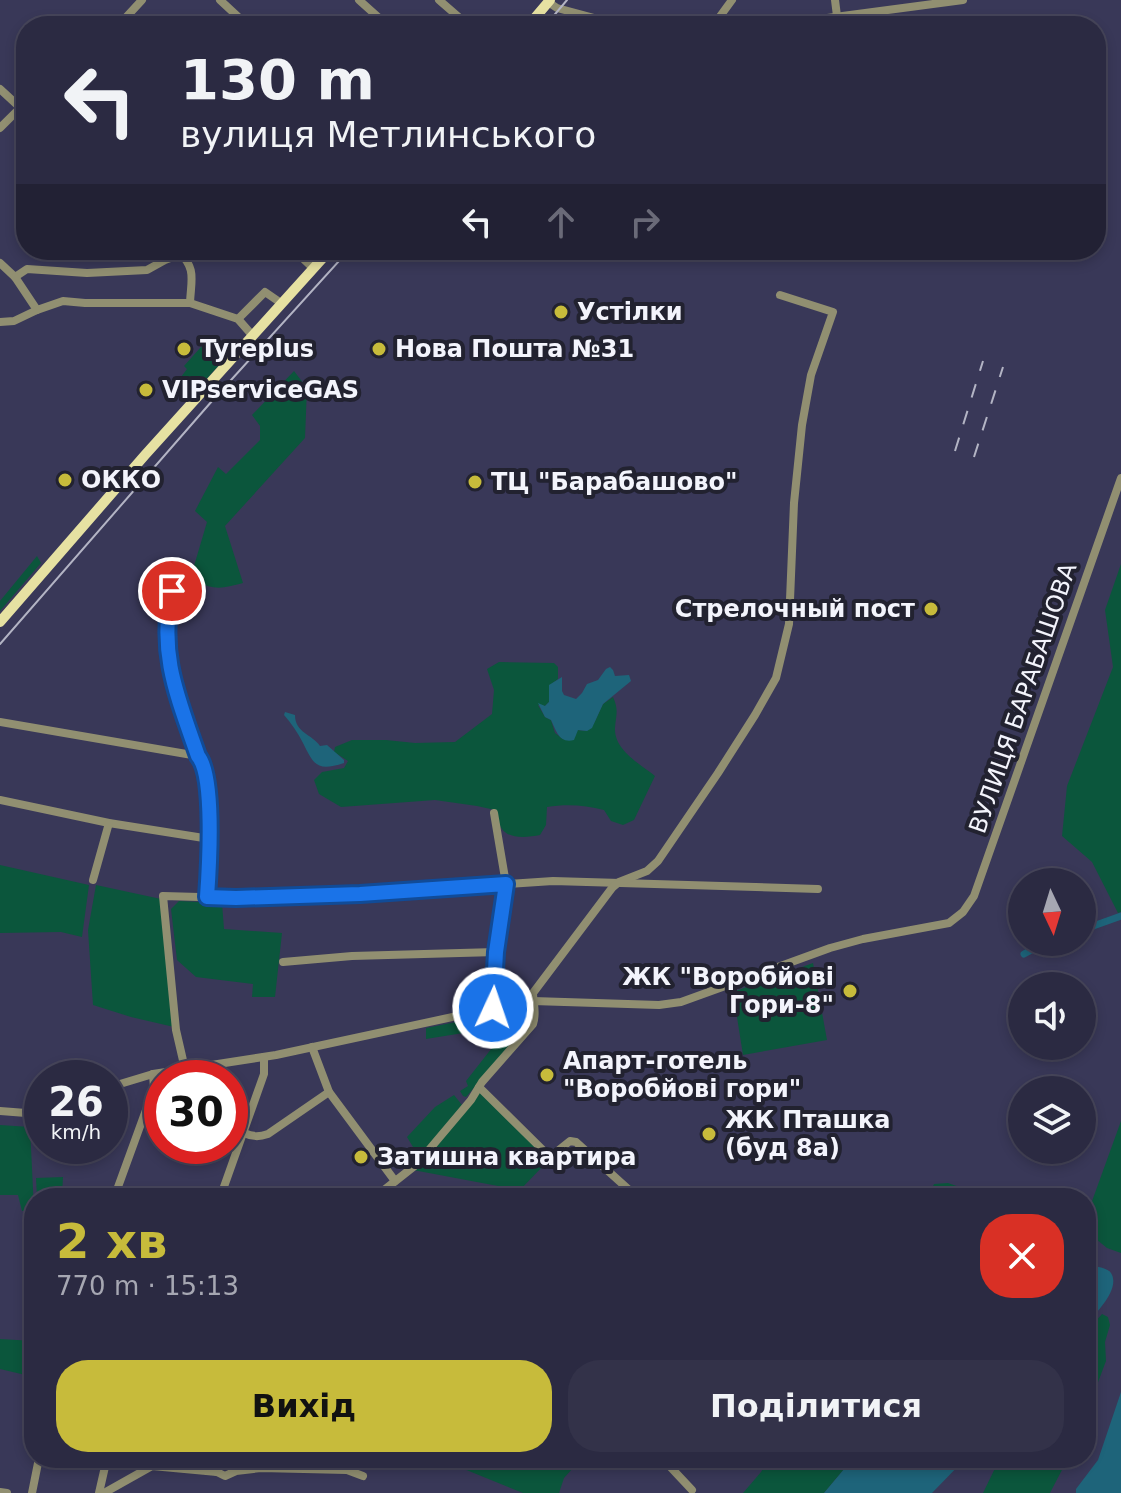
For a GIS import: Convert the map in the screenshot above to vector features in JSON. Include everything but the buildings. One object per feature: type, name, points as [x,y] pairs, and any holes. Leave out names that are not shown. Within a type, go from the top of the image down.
[{"type":"main road","points":[[0,622],[321,260]]},
{"type":"street","points":[[127,16],[142,0]]},
{"type":"street","points":[[220,0],[237,16]]},
{"type":"street","points":[[359,0],[377,16]]},
{"type":"street","points":[[439,0],[457,16]]},
{"type":"street","points":[[835,0],[837,16],[963,0]]},
{"type":"street","points":[[547,1],[557,8],[587,16]]},
{"type":"street","points":[[0,89],[16,104]]},
{"type":"street","points":[[0,128],[16,115]]},
{"type":"street","points":[[15,277],[27,269],[87,273],[147,270],[164,260]]},
{"type":"street","points":[[188,260],[191,266],[190,303]]},
{"type":"street","points":[[305,260],[313,268]]},
{"type":"street","points":[[0,263],[15,277],[37,310]]},
{"type":"street","points":[[238,319],[265,292],[281,303]]},
{"type":"street","points":[[386,1188],[417,1164],[533,1024],[536,1013],[533,993],[612,888],[647,871],[658,861],[773,684],[789,624],[794,503],[802,425],[811,375],[833,312],[780,295]]},
{"type":"street","points":[[0,322],[14,321],[63,301],[190,303],[238,319],[252,335]]},
{"type":"street","name":"ВУЛИЦЯ БАРАБАШОВА","points":[[533,1001],[672,1003],[839,945],[949,923],[963,912],[974,896],[1121,478]]},
{"type":"street","points":[[172,591],[167,634],[171,677],[206,773],[210,839],[207,897]]},
{"type":"street","points":[[0,722],[198,756]]},
{"type":"street","points":[[0,800],[109,823],[210,839]]},
{"type":"street","points":[[493,1008],[496,952],[506,884],[494,813]]},
{"type":"street","points":[[93,880],[109,823]]},
{"type":"street","points":[[183,1060],[176,1030],[163,896],[236,898],[360,894],[553,881],[818,889]]},
{"type":"street","points":[[283,962],[352,956],[496,952]]},
{"type":"street","points":[[244,1060],[533,1001]]},
{"type":"street","points":[[312,1047],[329,1092],[395,1181]]},
{"type":"street","points":[[248,1121],[264,1074],[264,1057]]},
{"type":"street","points":[[481,1084],[552,1159],[570,1141],[576,1142],[627,1188]]},
{"type":"street","points":[[248,1135],[259,1137],[268,1134],[329,1092]]},
{"type":"street","points":[[0,1111],[24,1113]]},
{"type":"street","points":[[118,1188],[144,1116]]},
{"type":"street","points":[[223,1188],[232,1164]]},
{"type":"street","points":[[32,1493],[37,1468]]},
{"type":"street","points":[[102,1493],[106,1468]]},
{"type":"street","points":[[102,1493],[148,1468]]},
{"type":"street","points":[[174,1468],[217,1472],[225,1476],[236,1471],[261,1468],[320,1468],[347,1470],[363,1476]]},
{"type":"street","points":[[216,1468],[217,1472]]},
{"type":"street","points":[[671,1468],[692,1490]]},
{"type":"street","points":[[0,1492],[7,1493]]},
{"type":"green space","points":[[209,338],[229,354],[191,396],[175,385],[187,369],[184,366]]},
{"type":"green space","points":[[294,371],[307,388],[305,438],[225,526],[243,583],[219,588],[203,584],[197,581],[194,566],[207,522],[195,511],[218,467],[226,474],[260,440],[260,426],[252,415]]},
{"type":"green space","points":[[37,556],[41,563],[0,611],[0,601]]},
{"type":"green space","points":[[1121,564],[1121,912],[1118,913],[1092,862],[1062,836],[1067,786],[1113,667],[1105,610]]},
{"type":"green space","points":[[499,662],[554,663],[558,667],[558,679],[549,686],[549,702],[545,706],[538,705],[545,717],[551,720],[555,733],[563,739],[577,730],[587,731],[603,704],[613,697],[617,709],[615,728],[619,743],[655,776],[634,820],[623,825],[611,821],[604,810],[597,808],[568,805],[547,807],[546,825],[540,835],[520,837],[502,829],[495,810],[477,806],[435,800],[341,807],[319,794],[314,780],[322,772],[344,768],[348,761],[334,752],[335,747],[352,740],[455,742],[492,714],[494,690],[487,669]]},
{"type":"green space","points":[[0,865],[89,885],[82,937],[61,932],[0,933]]},
{"type":"green space","points":[[96,885],[161,899],[174,1027],[93,1005],[88,930]]},
{"type":"green space","points":[[179,901],[222,903],[224,929],[282,933],[275,997],[252,997],[253,984],[196,977],[177,960],[171,909]]},
{"type":"green space","points":[[813,963],[827,1040],[743,1055],[733,992]]},
{"type":"green space","points":[[526,1008],[532,1020],[466,1097],[463,1096],[460,1091],[468,1086],[466,1081],[499,1039],[482,1030],[426,1039],[426,1028]]},
{"type":"green space","points":[[479,1090],[546,1157],[546,1163],[522,1188],[413,1170]]},
{"type":"green space","points":[[454,1095],[462,1105],[419,1157],[407,1137],[435,1107]]},
{"type":"green space","points":[[1121,1121],[1121,1253],[1107,1248],[1096,1239],[1096,1190]]},
{"type":"green space","points":[[0,1125],[24,1127],[24,1164],[32,1164],[33,1188],[24,1188],[24,1211],[18,1195],[0,1195]]},
{"type":"green space","points":[[63,1177],[62,1188],[36,1188],[36,1178]]},
{"type":"green space","points":[[948,1183],[962,1188],[932,1188],[934,1184]]},
{"type":"green space","points":[[1102,1314],[1108,1317],[1110,1325],[1105,1342],[1106,1361],[1096,1388],[1096,1321]]},
{"type":"green space","points":[[0,1339],[24,1340],[24,1375],[0,1369]]},
{"type":"green space","points":[[462,1468],[573,1468],[564,1478],[559,1493],[523,1493]]},
{"type":"green space","points":[[763,1468],[845,1468],[824,1493],[743,1493]]},
{"type":"green space","points":[[995,1468],[1063,1468],[1050,1493],[983,1493]]},
{"type":"water","points":[[610,667],[615,676],[629,675],[631,681],[603,704],[592,728],[578,730],[574,740],[561,738],[538,703],[545,706],[549,702],[549,685],[562,677],[564,695],[576,699],[587,684],[598,680]]},
{"type":"water","points":[[285,712],[295,715],[301,730],[320,746],[327,745],[344,763],[328,767],[318,765],[310,757]]},
{"type":"water","points":[[1096,1266],[1106,1269],[1113,1279],[1106,1300],[1096,1312]]},
{"type":"water","points":[[1121,1392],[1121,1493],[1076,1493],[1092,1468],[1096,1468]]},
{"type":"water","points":[[845,1468],[956,1468],[932,1493],[824,1493]]},
{"type":"waterway","points":[[1096,925],[1121,916]]},
{"type":"tram line","points":[[553,16],[567,0]]},
{"type":"tram line","points":[[0,644],[340,260]]},
{"type":"railway","points":[[955,451],[983,361]]},
{"type":"railway","points":[[974,457],[1003,367]]},
{"type":"place","name":"Устілки","points":[[561,312]]},
{"type":"place","name":"Tyreplus","points":[[184,349]]},
{"type":"place","name":"Нова Пошта №31","points":[[379,349]]},
{"type":"place","name":"VIPserviceGAS","points":[[146,390]]},
{"type":"place","name":"ОККО","points":[[65,480]]},
{"type":"place","name":"ТЦ \"Барабашово\"","points":[[475,482]]},
{"type":"place","name":"Стрелочный пост","points":[[931,609]]},
{"type":"place","name":"ЖК \"Воробйові Гори-8\"","points":[[850,991]]},
{"type":"place","name":"Апарт-готель \"Воробйові гори\"","points":[[547,1075]]},
{"type":"place","name":"ЖК Пташка (буд 8а)","points":[[709,1134]]},
{"type":"place","name":"Затишна квартира","points":[[361,1157]]},
{"type":"route","points":[[172,591],[167,634],[171,677],[206,773],[210,839],[207,897],[360,894],[506,884],[496,952],[493,1008]]}]
